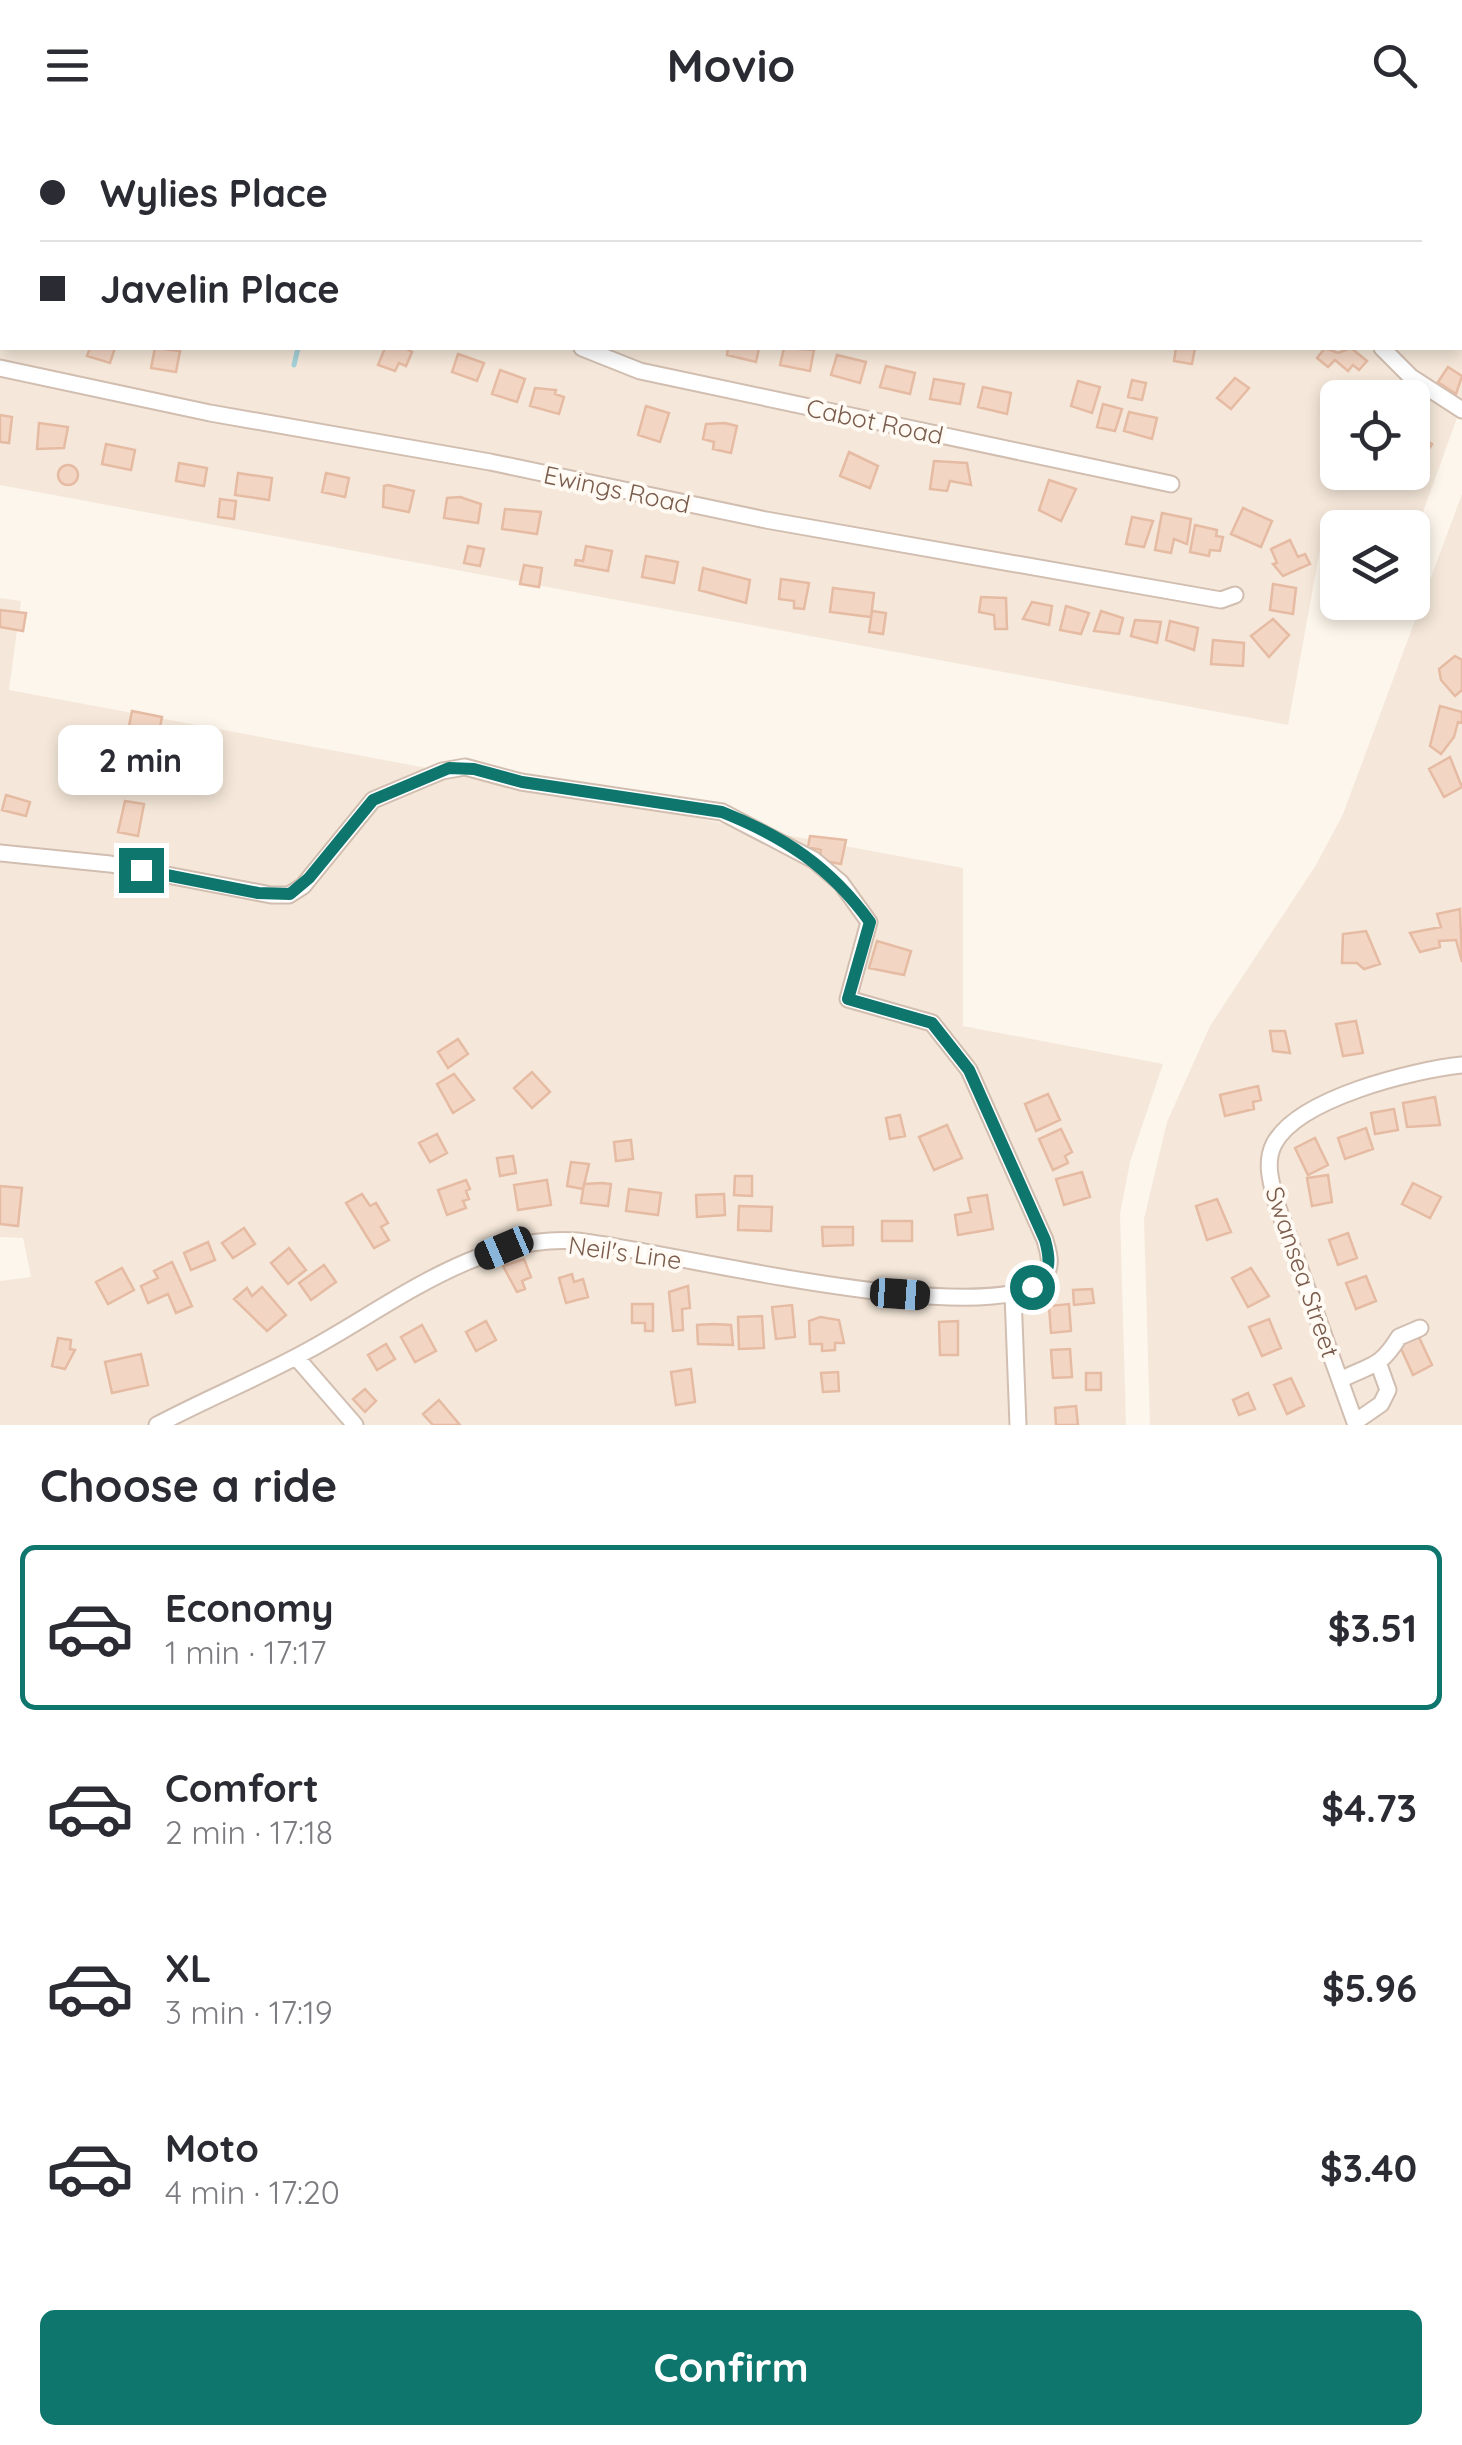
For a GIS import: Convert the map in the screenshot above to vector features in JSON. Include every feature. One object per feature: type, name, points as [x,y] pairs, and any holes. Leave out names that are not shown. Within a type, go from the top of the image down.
[{"type":"street","name":"Cabot Road","points":[[587,350],[640,371],[1170,484]]},
{"type":"street","points":[[1384,350],[1411,377],[1462,410]]},
{"type":"street","name":"Ewings Road","points":[[0,368],[210,413],[490,462],[784,523],[1222,600],[1235,595]]},
{"type":"street","points":[[0,853],[110,864],[258,893],[290,894],[309,878],[373,800],[392,789],[457,768],[722,812],[814,860],[841,883],[870,922],[848,999],[932,1023],[969,1070],[1045,1240],[1051,1262],[1045,1277],[1012,1294],[1018,1425]]},
{"type":"street","name":"Swansea Street","points":[[1355,1424],[1277,1205],[1270,1168],[1272,1148],[1294,1124],[1364,1088],[1409,1072],[1462,1066]]},
{"type":"street","name":"Neil's Line","points":[[157,1425],[296,1357],[449,1272],[504,1248],[574,1241],[871,1292],[958,1298],[1012,1294]]},
{"type":"street","points":[[1340,1380],[1379,1365],[1393,1352],[1400,1336],[1420,1328]]},
{"type":"street","points":[[296,1357],[355,1425]]},
{"type":"street","points":[[1355,1424],[1381,1404],[1388,1390],[1379,1365]]},
{"type":"shaded area","points":[[0,350],[1462,350],[1462,404],[1424,510],[1320,510],[1320,549],[1288,725],[0,485]]},
{"type":"shaded area","points":[[1462,494],[1462,1425],[1150,1425],[1144,1219],[1167,1122],[1210,1026],[1316,865],[1343,814],[1415,620],[1430,620],[1430,580]]},
{"type":"shaded area","points":[[0,598],[21,601],[9,690],[963,868],[963,1026],[1163,1064],[1130,1162],[1120,1214],[1126,1425],[0,1425],[0,1281],[31,1277],[23,1238],[0,1237]]},
{"type":"building","points":[[89,350],[114,350],[110,363],[87,356]]},
{"type":"building","points":[[155,350],[180,351],[176,372],[151,368]]},
{"type":"building","points":[[384,350],[412,352],[406,366],[399,363],[395,371],[378,365]]},
{"type":"building","points":[[728,350],[759,350],[756,362],[727,355]]},
{"type":"building","points":[[784,350],[814,350],[810,371],[780,365]]},
{"type":"building","points":[[1176,350],[1195,350],[1192,364],[1174,361]]},
{"type":"building","points":[[1323,350],[1353,350],[1367,361],[1359,370],[1353,365],[1348,371],[1335,360],[1328,367],[1317,358]]},
{"type":"building","points":[[458,354],[484,363],[477,381],[452,372]]},
{"type":"building","points":[[837,355],[866,362],[860,383],[831,375]]},
{"type":"building","points":[[886,366],[915,373],[910,394],[880,387]]},
{"type":"building","points":[[1448,367],[1462,376],[1456,394],[1438,382]]},
{"type":"building","points":[[500,370],[525,379],[517,402],[492,394]]},
{"type":"building","points":[[1235,378],[1249,388],[1231,409],[1217,398]]},
{"type":"building","points":[[934,379],[964,384],[960,404],[930,399]]},
{"type":"building","points":[[1132,380],[1146,383],[1142,400],[1128,397]]},
{"type":"building","points":[[1078,381],[1100,387],[1092,413],[1071,406]]},
{"type":"building","points":[[983,387],[1011,393],[1007,414],[978,407]]},
{"type":"building","points":[[535,388],[556,390],[555,394],[564,397],[559,414],[530,406]]},
{"type":"building","points":[[1103,404],[1122,409],[1115,431],[1097,427]]},
{"type":"building","points":[[646,406],[669,413],[660,442],[638,435]]},
{"type":"building","points":[[1129,412],[1157,418],[1152,439],[1124,431]]},
{"type":"building","points":[[0,415],[12,417],[9,443],[0,442]]},
{"type":"building","points":[[39,423],[68,427],[64,448],[37,449]]},
{"type":"building","points":[[706,424],[737,426],[731,453],[713,449],[714,442],[703,439]]},
{"type":"building","points":[[106,444],[135,450],[131,470],[102,464]]},
{"type":"building","points":[[849,452],[878,466],[870,488],[840,476]]},
{"type":"building","points":[[934,461],[967,463],[971,485],[950,481],[947,491],[930,489]]},
{"type":"building","points":[[179,463],[207,468],[204,486],[176,481]]},
{"type":"building","points":[[68,465],[78,475],[68,485],[58,475]]},
{"type":"building","points":[[238,473],[272,478],[269,500],[235,495]]},
{"type":"building","points":[[326,473],[349,478],[345,497],[322,492]]},
{"type":"building","points":[[1049,480],[1076,489],[1061,521],[1039,510]]},
{"type":"building","points":[[384,486],[414,491],[409,512],[383,507]]},
{"type":"building","points":[[460,497],[481,504],[478,523],[444,518],[447,498]]},
{"type":"building","points":[[220,499],[236,501],[234,519],[218,517]]},
{"type":"building","points":[[1243,508],[1272,521],[1261,547],[1231,534]]},
{"type":"building","points":[[505,509],[541,512],[537,534],[502,529]]},
{"type":"building","points":[[1162,513],[1191,519],[1187,544],[1174,539],[1171,553],[1155,550]]},
{"type":"building","points":[[1132,517],[1153,521],[1144,547],[1126,544]]},
{"type":"building","points":[[1195,525],[1217,530],[1216,536],[1223,537],[1220,551],[1210,550],[1209,556],[1190,552]]},
{"type":"building","points":[[1290,540],[1298,557],[1305,554],[1310,564],[1283,576],[1273,564],[1277,563],[1271,549]]},
{"type":"building","points":[[468,546],[484,549],[480,566],[464,563]]},
{"type":"building","points":[[586,546],[612,551],[608,571],[575,565],[576,560],[583,561]]},
{"type":"building","points":[[646,556],[678,562],[674,583],[642,577]]},
{"type":"building","points":[[524,565],[542,568],[539,587],[520,584]]},
{"type":"building","points":[[703,568],[750,580],[746,603],[699,590]]},
{"type":"building","points":[[781,579],[809,583],[804,609],[794,608],[794,601],[779,599]]},
{"type":"building","points":[[1273,584],[1296,588],[1293,614],[1270,610]]},
{"type":"building","points":[[833,588],[874,593],[871,617],[830,612]]},
{"type":"building","points":[[981,597],[1006,598],[1007,629],[995,629],[994,615],[979,612]]},
{"type":"building","points":[[1032,602],[1052,606],[1049,625],[1023,619]]},
{"type":"building","points":[[1066,606],[1089,613],[1081,634],[1060,630]]},
{"type":"building","points":[[0,610],[26,613],[23,631],[0,627]]},
{"type":"building","points":[[872,611],[886,613],[883,634],[869,632]]},
{"type":"building","points":[[1101,611],[1123,618],[1119,634],[1094,631]]},
{"type":"building","points":[[1273,619],[1289,635],[1269,657],[1251,636]]},
{"type":"building","points":[[1135,620],[1161,622],[1157,643],[1131,636]]},
{"type":"building","points":[[1170,621],[1198,628],[1194,650],[1166,640]]},
{"type":"building","points":[[1213,640],[1244,643],[1243,666],[1211,664]]},
{"type":"building","points":[[1455,656],[1462,660],[1462,690],[1455,696],[1441,680],[1439,669]]},
{"type":"building","points":[[1440,706],[1462,712],[1462,723],[1458,722],[1454,737],[1441,754],[1430,746]]},
{"type":"building","points":[[132,711],[162,717],[158,737],[128,731]]},
{"type":"building","points":[[1450,757],[1462,787],[1444,797],[1429,769]]},
{"type":"building","points":[[6,795],[30,802],[26,816],[2,810]]},
{"type":"building","points":[[125,801],[144,804],[138,836],[118,832]]},
{"type":"building","points":[[810,836],[846,840],[841,864],[819,860],[821,850],[808,847]]},
{"type":"building","points":[[1460,909],[1462,962],[1456,940],[1439,941],[1440,947],[1420,952],[1410,933],[1441,927],[1437,914]]},
{"type":"building","points":[[1366,931],[1380,964],[1364,969],[1357,963],[1342,963],[1343,934]]},
{"type":"building","points":[[877,941],[911,951],[904,975],[869,968]]},
{"type":"building","points":[[1356,1021],[1363,1053],[1343,1056],[1336,1024]]},
{"type":"building","points":[[1270,1031],[1285,1031],[1290,1053],[1273,1051]]},
{"type":"building","points":[[458,1039],[468,1054],[448,1068],[438,1052]]},
{"type":"building","points":[[532,1072],[550,1092],[532,1108],[514,1088]]},
{"type":"building","points":[[454,1074],[474,1100],[453,1113],[437,1084]]},
{"type":"building","points":[[1258,1086],[1261,1100],[1253,1102],[1254,1109],[1225,1116],[1220,1095]]},
{"type":"building","points":[[1048,1094],[1060,1120],[1036,1131],[1025,1104]]},
{"type":"building","points":[[1435,1097],[1440,1125],[1407,1127],[1403,1103]]},
{"type":"building","points":[[1394,1109],[1398,1130],[1375,1134],[1371,1113]]},
{"type":"building","points":[[900,1115],[905,1136],[890,1139],[886,1118]]},
{"type":"building","points":[[947,1125],[962,1158],[934,1170],[919,1137]]},
{"type":"building","points":[[1366,1128],[1373,1149],[1345,1159],[1338,1138]]},
{"type":"building","points":[[1061,1129],[1072,1152],[1065,1156],[1068,1163],[1053,1170],[1039,1139]]},
{"type":"building","points":[[437,1134],[447,1153],[430,1162],[419,1143]]},
{"type":"building","points":[[1315,1138],[1328,1165],[1308,1175],[1295,1148]]},
{"type":"building","points":[[631,1140],[633,1159],[616,1161],[614,1142]]},
{"type":"building","points":[[513,1156],[516,1173],[500,1176],[497,1158]]},
{"type":"building","points":[[571,1162],[589,1164],[583,1189],[567,1186]]},
{"type":"building","points":[[1082,1172],[1090,1197],[1064,1205],[1056,1179]]},
{"type":"building","points":[[1328,1175],[1332,1202],[1312,1206],[1307,1178]]},
{"type":"building","points":[[735,1176],[752,1176],[752,1196],[734,1195]]},
{"type":"building","points":[[466,1180],[470,1189],[466,1191],[469,1199],[463,1201],[466,1208],[447,1215],[438,1190]]},
{"type":"building","points":[[547,1180],[551,1205],[518,1210],[514,1185]]},
{"type":"building","points":[[1413,1183],[1441,1197],[1430,1218],[1402,1204]]},
{"type":"building","points":[[584,1184],[611,1184],[608,1206],[581,1203]]},
{"type":"building","points":[[0,1186],[22,1188],[18,1226],[0,1224]]},
{"type":"building","points":[[629,1189],[661,1193],[658,1215],[626,1211]]},
{"type":"building","points":[[362,1194],[370,1206],[376,1203],[388,1223],[381,1227],[389,1240],[374,1248],[346,1203]]},
{"type":"building","points":[[724,1194],[725,1215],[697,1217],[696,1195]]},
{"type":"building","points":[[987,1195],[993,1229],[958,1235],[955,1215],[971,1212],[968,1198]]},
{"type":"building","points":[[1217,1199],[1231,1232],[1207,1240],[1196,1206]]},
{"type":"building","points":[[739,1206],[772,1207],[771,1231],[738,1230]]},
{"type":"building","points":[[882,1221],[912,1221],[912,1241],[882,1241]]},
{"type":"building","points":[[822,1227],[853,1227],[853,1245],[823,1246]]},
{"type":"building","points":[[244,1228],[255,1244],[233,1258],[222,1243]]},
{"type":"building","points":[[1348,1233],[1357,1258],[1338,1265],[1329,1240]]},
{"type":"building","points":[[208,1242],[215,1260],[191,1270],[184,1253]]},
{"type":"building","points":[[289,1248],[306,1270],[288,1284],[271,1263]]},
{"type":"building","points":[[524,1259],[531,1277],[522,1281],[525,1289],[517,1292],[503,1266]]},
{"type":"building","points":[[172,1262],[192,1306],[176,1313],[168,1294],[148,1303],[141,1286],[158,1278],[154,1271]]},
{"type":"building","points":[[324,1265],[336,1282],[311,1300],[299,1283]]},
{"type":"building","points":[[122,1268],[134,1290],[108,1304],[96,1282]]},
{"type":"building","points":[[1251,1268],[1269,1296],[1248,1307],[1232,1278]]},
{"type":"building","points":[[572,1274],[574,1282],[583,1279],[588,1297],[566,1303],[559,1278]]},
{"type":"building","points":[[1366,1276],[1376,1301],[1356,1309],[1346,1283]]},
{"type":"building","points":[[688,1286],[690,1308],[682,1309],[683,1330],[673,1331],[669,1292]]},
{"type":"building","points":[[262,1287],[286,1315],[267,1331],[234,1299],[247,1288],[252,1296]]},
{"type":"building","points":[[1092,1289],[1094,1303],[1074,1305],[1073,1290]]},
{"type":"building","points":[[632,1304],[653,1304],[653,1331],[645,1331],[645,1323],[632,1323]]},
{"type":"building","points":[[1069,1304],[1071,1331],[1051,1333],[1049,1306]]},
{"type":"building","points":[[792,1305],[795,1337],[776,1339],[772,1307]]},
{"type":"building","points":[[762,1316],[764,1348],[739,1349],[738,1317]]},
{"type":"building","points":[[820,1317],[839,1320],[844,1343],[835,1343],[835,1350],[822,1351],[822,1344],[810,1344],[809,1321]]},
{"type":"building","points":[[1269,1319],[1281,1348],[1262,1356],[1249,1327]]},
{"type":"building","points":[[486,1321],[496,1340],[476,1351],[466,1332]]},
{"type":"building","points":[[958,1321],[958,1355],[940,1355],[939,1322]]},
{"type":"building","points":[[422,1325],[436,1351],[415,1362],[401,1337]]},
{"type":"building","points":[[697,1325],[731,1325],[733,1345],[698,1344]]},
{"type":"building","points":[[1417,1333],[1432,1365],[1413,1375],[1398,1342]]},
{"type":"building","points":[[58,1338],[71,1340],[70,1349],[75,1350],[65,1369],[52,1366]]},
{"type":"building","points":[[386,1344],[395,1359],[377,1370],[368,1355]]},
{"type":"building","points":[[1070,1349],[1072,1377],[1053,1378],[1051,1350]]},
{"type":"building","points":[[141,1354],[148,1385],[112,1393],[105,1362]]},
{"type":"building","points":[[691,1369],[695,1402],[676,1405],[671,1372]]},
{"type":"building","points":[[838,1372],[839,1391],[823,1392],[821,1373]]},
{"type":"building","points":[[1086,1373],[1101,1373],[1101,1390],[1086,1390]]},
{"type":"building","points":[[1291,1378],[1304,1406],[1287,1414],[1274,1385]]},
{"type":"building","points":[[365,1389],[376,1401],[365,1412],[353,1399]]},
{"type":"building","points":[[1248,1393],[1255,1409],[1239,1415],[1233,1400]]},
{"type":"building","points":[[439,1400],[460,1425],[433,1425],[423,1414]]},
{"type":"building","points":[[1076,1406],[1078,1425],[1056,1425],[1055,1408]]},
{"type":"waterway","points":[[294,365],[298,350]]},
{"type":"route","points":[[141,870],[258,893],[290,894],[309,878],[373,800],[449,768],[722,812],[745,821],[814,860],[841,883],[870,922],[848,999],[920,1016],[932,1023],[969,1070],[1045,1240],[1051,1262],[1045,1277],[1032,1287]]}]
